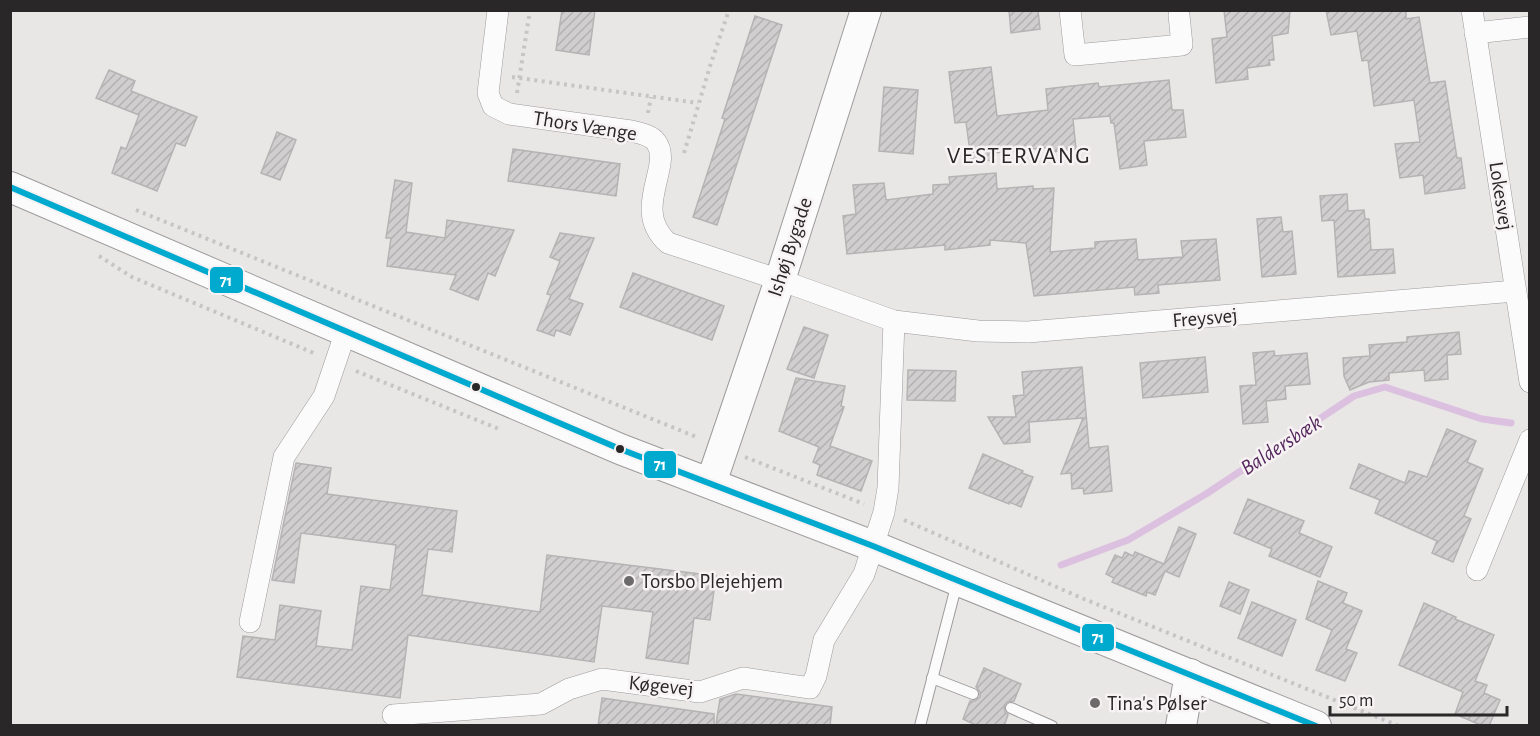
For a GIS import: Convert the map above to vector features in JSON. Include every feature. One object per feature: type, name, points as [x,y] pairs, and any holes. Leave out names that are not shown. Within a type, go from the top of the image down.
[{"type":"street","name":"Thors Vænge","points":[[498,10],[488,93],[493,106],[514,114],[645,135],[656,142],[660,152],[652,203],[653,223],[658,234],[668,243],[780,280]]},
{"type":"street","name":"Ishøj Bygade","points":[[711,483],[780,280],[866,10]]},
{"type":"street","points":[[1070,10],[1075,55],[1182,45],[1179,15]]},
{"type":"street","name":"Lokesvej","points":[[1472,10],[1530,382]]},
{"type":"street","points":[[1475,33],[1530,27]]},
{"type":"street","points":[[12,189],[620,449],[873,546],[1316,726]]},
{"type":"street","name":"Freysvej","points":[[780,280],[894,321],[978,331],[1028,332],[1515,291]]},
{"type":"street","points":[[873,546],[884,512],[888,488],[894,321]]},
{"type":"street","points":[[250,622],[284,457],[324,396],[346,331]]},
{"type":"street","points":[[1477,570],[1530,440]]},
{"type":"street","name":"Køgevej","points":[[393,715],[541,704],[568,689],[602,679],[700,692],[743,678],[810,688],[816,676],[824,640],[864,574],[873,546]]},
{"type":"street","points":[[1181,726],[1190,674]]},
{"type":"lane","points":[[920,726],[957,580]]},
{"type":"lane","points":[[932,678],[973,694]]},
{"type":"lane","points":[[1011,708],[1052,726]]},
{"type":"path","points":[[514,114],[530,10]]},
{"type":"path","points":[[683,156],[729,10]]},
{"type":"path","points":[[490,74],[698,104]]},
{"type":"building","points":[[562,10],[595,10],[589,55],[556,50]]},
{"type":"building","points":[[1009,10],[1038,10],[1040,29],[1011,33]]},
{"type":"building","points":[[1224,10],[1290,10],[1288,33],[1272,36],[1274,60],[1269,60],[1270,65],[1247,68],[1248,79],[1216,83],[1212,39],[1227,37]]},
{"type":"building","points":[[1326,10],[1406,10],[1406,19],[1419,17],[1430,83],[1445,81],[1457,158],[1461,158],[1465,188],[1425,194],[1423,175],[1400,178],[1395,144],[1420,142],[1414,100],[1374,106],[1368,60],[1362,61],[1357,31],[1331,35]]},
{"type":"building","points":[[755,16],[782,25],[717,225],[693,217]]},
{"type":"building","points":[[991,67],[997,116],[1048,110],[1046,89],[1098,83],[1099,87],[1169,80],[1172,110],[1183,110],[1186,137],[1144,141],[1147,165],[1120,169],[1114,123],[1111,123],[1110,116],[1073,119],[1076,149],[1052,152],[1052,147],[994,153],[995,161],[971,159],[966,122],[955,123],[949,72]]},
{"type":"building","points":[[109,70],[135,81],[131,91],[197,117],[185,146],[176,143],[157,191],[112,173],[121,147],[126,149],[139,115],[96,98]]},
{"type":"building","points":[[884,87],[918,90],[913,154],[879,151]]},
{"type":"building","points":[[277,132],[296,140],[280,180],[261,173]]},
{"type":"building","points":[[513,149],[620,164],[616,196],[508,181]]},
{"type":"building","points":[[996,173],[997,189],[1033,186],[1033,189],[1054,188],[1050,252],[1095,248],[1095,242],[1136,239],[1138,260],[1183,257],[1181,241],[1216,239],[1220,280],[1158,285],[1159,293],[1135,295],[1134,287],[1034,296],[1026,243],[990,240],[990,245],[945,250],[945,245],[847,254],[843,216],[856,214],[853,185],[884,183],[886,200],[933,194],[933,185],[950,184],[949,177]]},
{"type":"building","points":[[395,180],[412,183],[406,232],[445,238],[447,220],[514,230],[495,276],[488,273],[478,300],[450,289],[456,275],[387,266],[391,238],[386,238]]},
{"type":"building","points":[[1347,194],[1348,211],[1364,210],[1365,219],[1369,219],[1371,250],[1393,249],[1395,273],[1338,277],[1334,220],[1322,221],[1320,196]]},
{"type":"building","points":[[1281,217],[1283,232],[1292,231],[1296,274],[1262,277],[1257,219]]},
{"type":"building","points":[[560,233],[594,238],[569,299],[583,304],[570,335],[556,330],[554,336],[537,330],[551,295],[547,294],[560,261],[550,257]]},
{"type":"building","points":[[633,273],[724,306],[712,340],[620,307]]},
{"type":"building","points":[[804,327],[828,335],[814,378],[787,369]]},
{"type":"building","points":[[1459,332],[1461,354],[1447,355],[1448,379],[1425,381],[1424,370],[1389,373],[1389,380],[1369,382],[1350,390],[1344,376],[1343,358],[1370,356],[1369,345],[1407,342],[1407,337]]},
{"type":"building","points":[[1274,351],[1275,356],[1307,353],[1310,384],[1285,386],[1286,399],[1266,401],[1268,422],[1243,424],[1240,386],[1256,385],[1253,353]]},
{"type":"building","points":[[1205,357],[1208,392],[1143,398],[1140,363]]},
{"type":"building","points":[[1082,367],[1089,448],[1108,446],[1112,491],[1084,494],[1083,488],[1072,489],[1071,473],[1061,474],[1083,418],[1029,422],[1030,442],[1004,444],[988,417],[1016,417],[1013,396],[1024,395],[1022,372]]},
{"type":"building","points":[[908,370],[956,371],[955,401],[907,400]]},
{"type":"building","points":[[796,378],[845,386],[841,406],[844,407],[830,446],[872,461],[861,491],[817,475],[820,465],[813,462],[819,447],[779,431]]},
{"type":"building","points":[[1447,429],[1476,441],[1467,462],[1483,469],[1464,516],[1471,519],[1453,562],[1432,553],[1437,541],[1375,513],[1380,500],[1350,488],[1359,464],[1405,483],[1409,471],[1427,477]]},
{"type":"building","points":[[983,454],[1033,477],[1021,507],[969,488]]},
{"type":"building","name":"Torsbo Plejehjem","points":[[296,463],[331,468],[327,494],[457,511],[452,552],[428,549],[422,595],[540,612],[547,555],[716,576],[710,620],[694,618],[688,664],[646,658],[653,612],[602,606],[594,662],[408,635],[400,698],[237,677],[243,636],[275,640],[280,605],[321,611],[316,646],[352,650],[361,586],[390,590],[396,545],[301,533],[294,583],[272,580]]},
{"type":"building","points":[[1248,499],[1304,521],[1299,533],[1332,547],[1320,577],[1269,556],[1272,549],[1234,533]]},
{"type":"building","points":[[1179,527],[1196,534],[1179,577],[1165,571],[1155,595],[1147,592],[1146,596],[1112,582],[1114,578],[1106,574],[1115,555],[1122,558],[1125,552],[1133,556],[1135,552],[1164,564]]},
{"type":"building","points":[[1318,581],[1347,593],[1343,603],[1362,611],[1346,649],[1357,653],[1345,681],[1316,670],[1332,630],[1306,619]]},
{"type":"building","points":[[1229,582],[1249,590],[1240,614],[1220,606]]},
{"type":"building","points":[[1252,602],[1296,620],[1282,656],[1238,638]]},
{"type":"building","points":[[1424,603],[1494,635],[1475,681],[1487,685],[1484,693],[1500,700],[1489,726],[1483,726],[1455,714],[1463,692],[1399,665]]},
{"type":"building","points":[[984,668],[1021,684],[1014,701],[1007,702],[1004,706],[1008,715],[1004,726],[978,726],[963,719],[970,701],[975,701],[980,697],[980,692],[976,687]]},
{"type":"building","points":[[736,694],[832,707],[830,726],[716,724],[720,699]]},
{"type":"building","points":[[602,698],[714,714],[714,726],[598,726]]},
{"type":"waterway","name":"Baldersbæk","points":[[1061,565],[1128,540],[1206,494],[1354,396],[1385,387],[1482,419],[1511,423]]},
{"type":"transit line","name":"71","points":[[10,187],[620,449],[873,546],[1316,726]]},
{"type":"place","name":"Torsbo Plejehjem","points":[[629,581]]},
{"type":"place","name":"Tina's Pølser","points":[[1095,703]]},
{"type":"district","name":"VESTERVANG","points":[[1019,156]]}]
